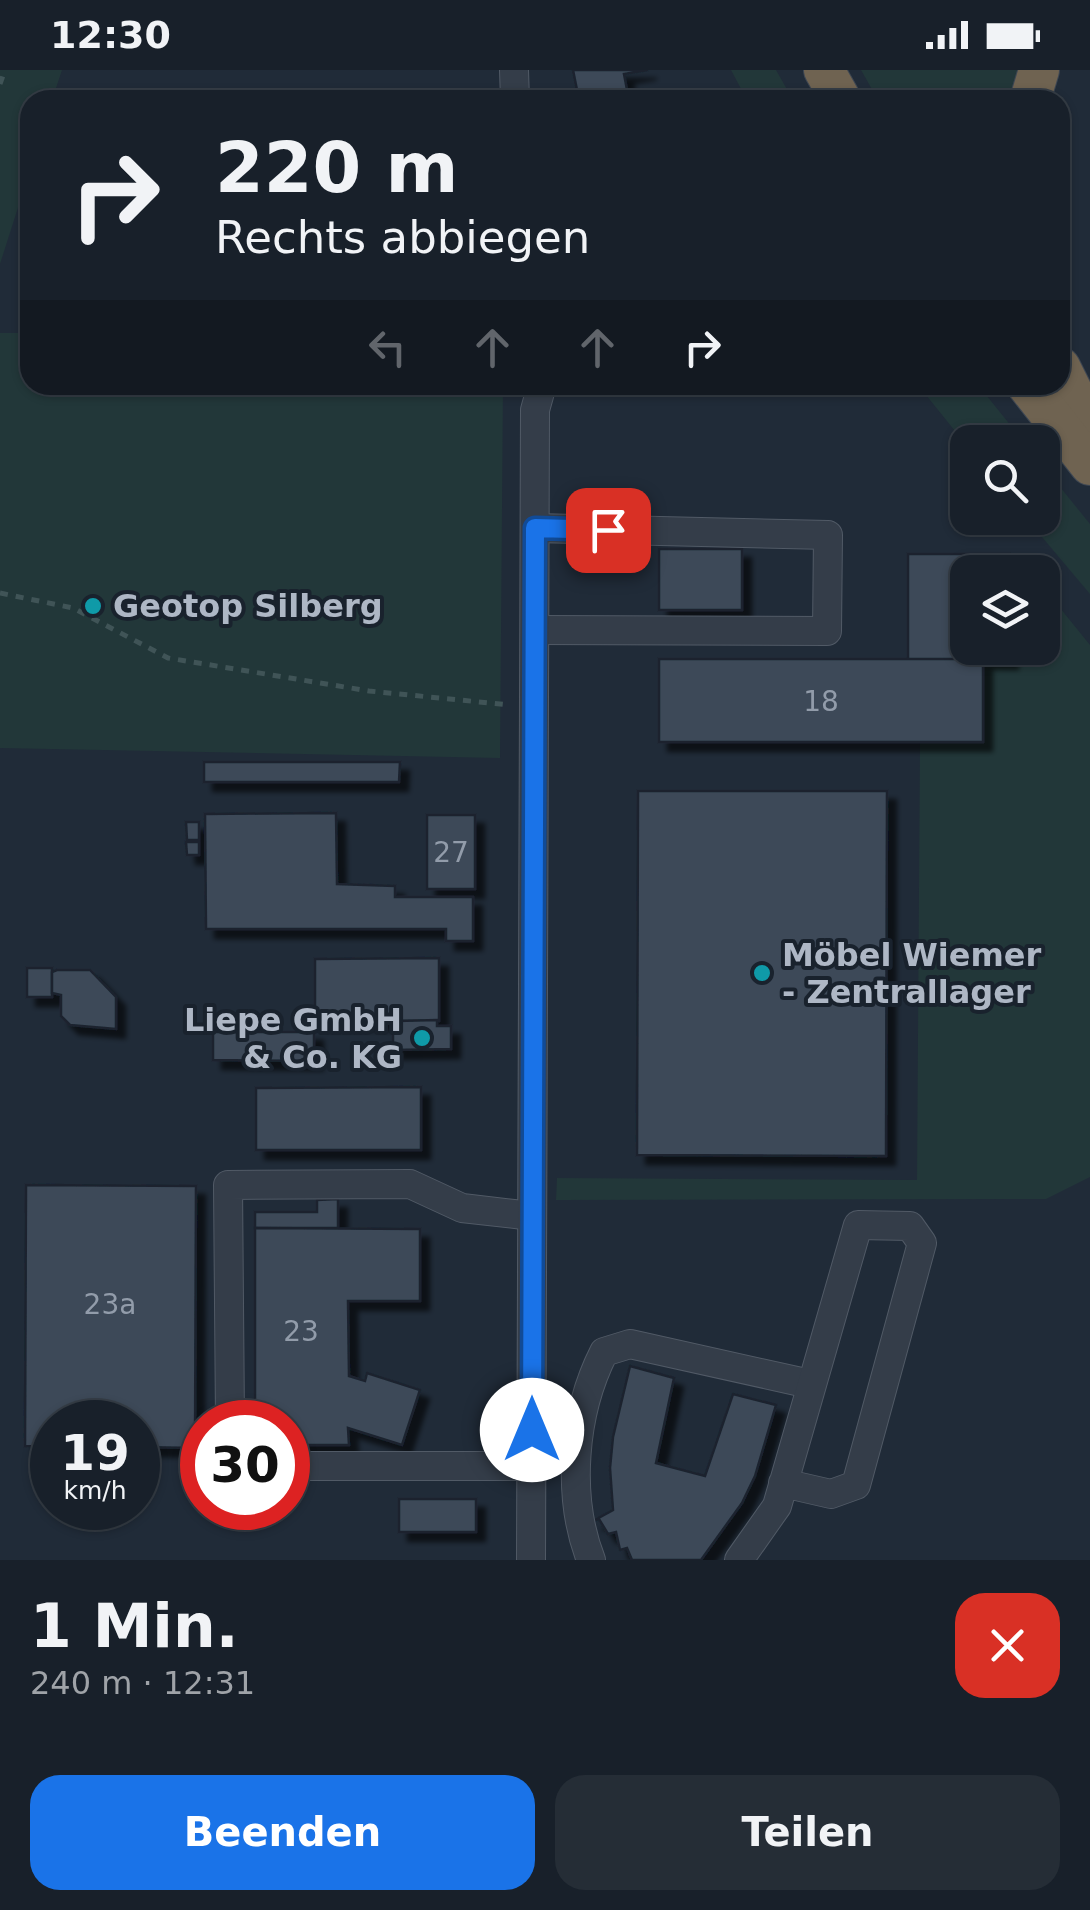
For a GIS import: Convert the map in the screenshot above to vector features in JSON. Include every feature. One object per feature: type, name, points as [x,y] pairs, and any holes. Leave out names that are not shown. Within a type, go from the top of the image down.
[{"type":"highway","points":[[1070,387],[1090,427]]},
{"type":"highway","points":[[1036,395],[1090,465]]},
{"type":"street","points":[[531,1560],[535,528],[536,410],[540,395]]},
{"type":"street","points":[[535,528],[828,534],[827,631],[535,630]]},
{"type":"street","points":[[230,1400],[228,1185],[410,1184],[462,1208],[532,1216]]},
{"type":"street","points":[[738,1560],[777,1506],[783,1483],[810,1384],[858,1225],[910,1226],[922,1243],[856,1485],[831,1494],[783,1483]]},
{"type":"street","points":[[591,1560],[581,1535],[575,1456],[591,1378],[604,1352],[630,1344],[810,1384]]},
{"type":"street","points":[[310,1466],[532,1466]]},
{"type":"path","points":[[0,84],[5,70]]},
{"type":"path","points":[[0,593],[73,608],[168,658],[370,691],[534,706]]},
{"type":"green space","points":[[0,70],[62,70],[55,90],[20,90],[20,201],[0,264]]},
{"type":"green space","points":[[731,70],[776,70],[787,90],[742,90]]},
{"type":"green space","points":[[861,70],[1024,70],[1016,90],[872,90]]},
{"type":"green space","points":[[0,333],[20,333],[20,395],[503,395],[500,758],[0,748]]},
{"type":"green space","points":[[926,395],[986,395],[1010,425],[950,425]]},
{"type":"green space","points":[[1060,487],[1090,524],[1090,594],[1040,535],[1060,535]]},
{"type":"green space","points":[[1060,608],[1090,645],[1090,1177],[1046,1199],[556,1200],[557,1178],[917,1180],[920,742],[983,742],[983,665],[1060,665]]},
{"type":"building","points":[[573,70],[648,70],[624,74],[627,90],[577,90]]},
{"type":"building","points":[[659,549],[742,549],[742,610],[659,610]]},
{"type":"building","points":[[908,554],[1009,554],[950,555],[950,659],[908,659]]},
{"type":"building","points":[[659,659],[950,659],[950,665],[983,665],[983,742],[659,742]]},
{"type":"building","points":[[204,762],[400,762],[399,782],[204,782]]},
{"type":"building","name":"Möbel Wiemer - Zentrallager","points":[[638,791],[887,791],[886,1156],[637,1155]]},
{"type":"building","points":[[336,813],[337,884],[395,886],[395,897],[473,897],[473,941],[446,941],[446,929],[206,929],[205,814]]},
{"type":"building","points":[[427,815],[475,815],[475,889],[427,889]]},
{"type":"building","points":[[186,822],[199,822],[199,840],[187,840]]},
{"type":"building","points":[[186,842],[199,842],[199,855],[187,855]]},
{"type":"building","points":[[439,958],[439,1021],[315,1021],[315,959]]},
{"type":"building","points":[[27,968],[52,968],[52,997],[27,997]]},
{"type":"building","points":[[90,970],[116,997],[116,1029],[70,1025],[61,1016],[61,995],[52,993],[52,972]]},
{"type":"building","name":"Liepe GmbH & Co. KG","points":[[437,1020],[437,1026],[451,1026],[451,1049],[393,1050],[393,1027],[397,1021]]},
{"type":"building","points":[[213,1032],[314,1032],[314,1061],[213,1060]]},
{"type":"building","points":[[421,1087],[421,1150],[256,1150],[256,1088]]},
{"type":"building","points":[[26,1185],[196,1186],[195,1400],[180,1400],[180,1448],[160,1447],[160,1400],[30,1400],[30,1446],[25,1446]]},
{"type":"building","points":[[338,1199],[338,1228],[255,1228],[255,1212],[317,1212],[317,1200]]},
{"type":"building","points":[[255,1228],[420,1229],[420,1301],[348,1301],[349,1376],[365,1381],[367,1373],[420,1390],[402,1445],[348,1428],[349,1445],[310,1445],[310,1400],[255,1400]]},
{"type":"building","points":[[630,1366],[674,1378],[656,1463],[705,1476],[733,1394],[776,1405],[755,1476],[742,1503],[701,1560],[632,1560],[627,1548],[620,1550],[616,1532],[608,1534],[599,1519],[593,1521],[613,1510],[613,1437]]},
{"type":"building","points":[[399,1499],[476,1499],[476,1532],[399,1532]]},
{"type":"place","name":"Geotop Silberg","points":[[93,606]]},
{"type":"place","name":"Möbel Wiemer - Zentrallager","points":[[762,973]]},
{"type":"place","name":"Liepe GmbH & Co. KG","points":[[422,1038]]},
{"type":"route","points":[[532,1430],[535,528],[608,530]]}]
